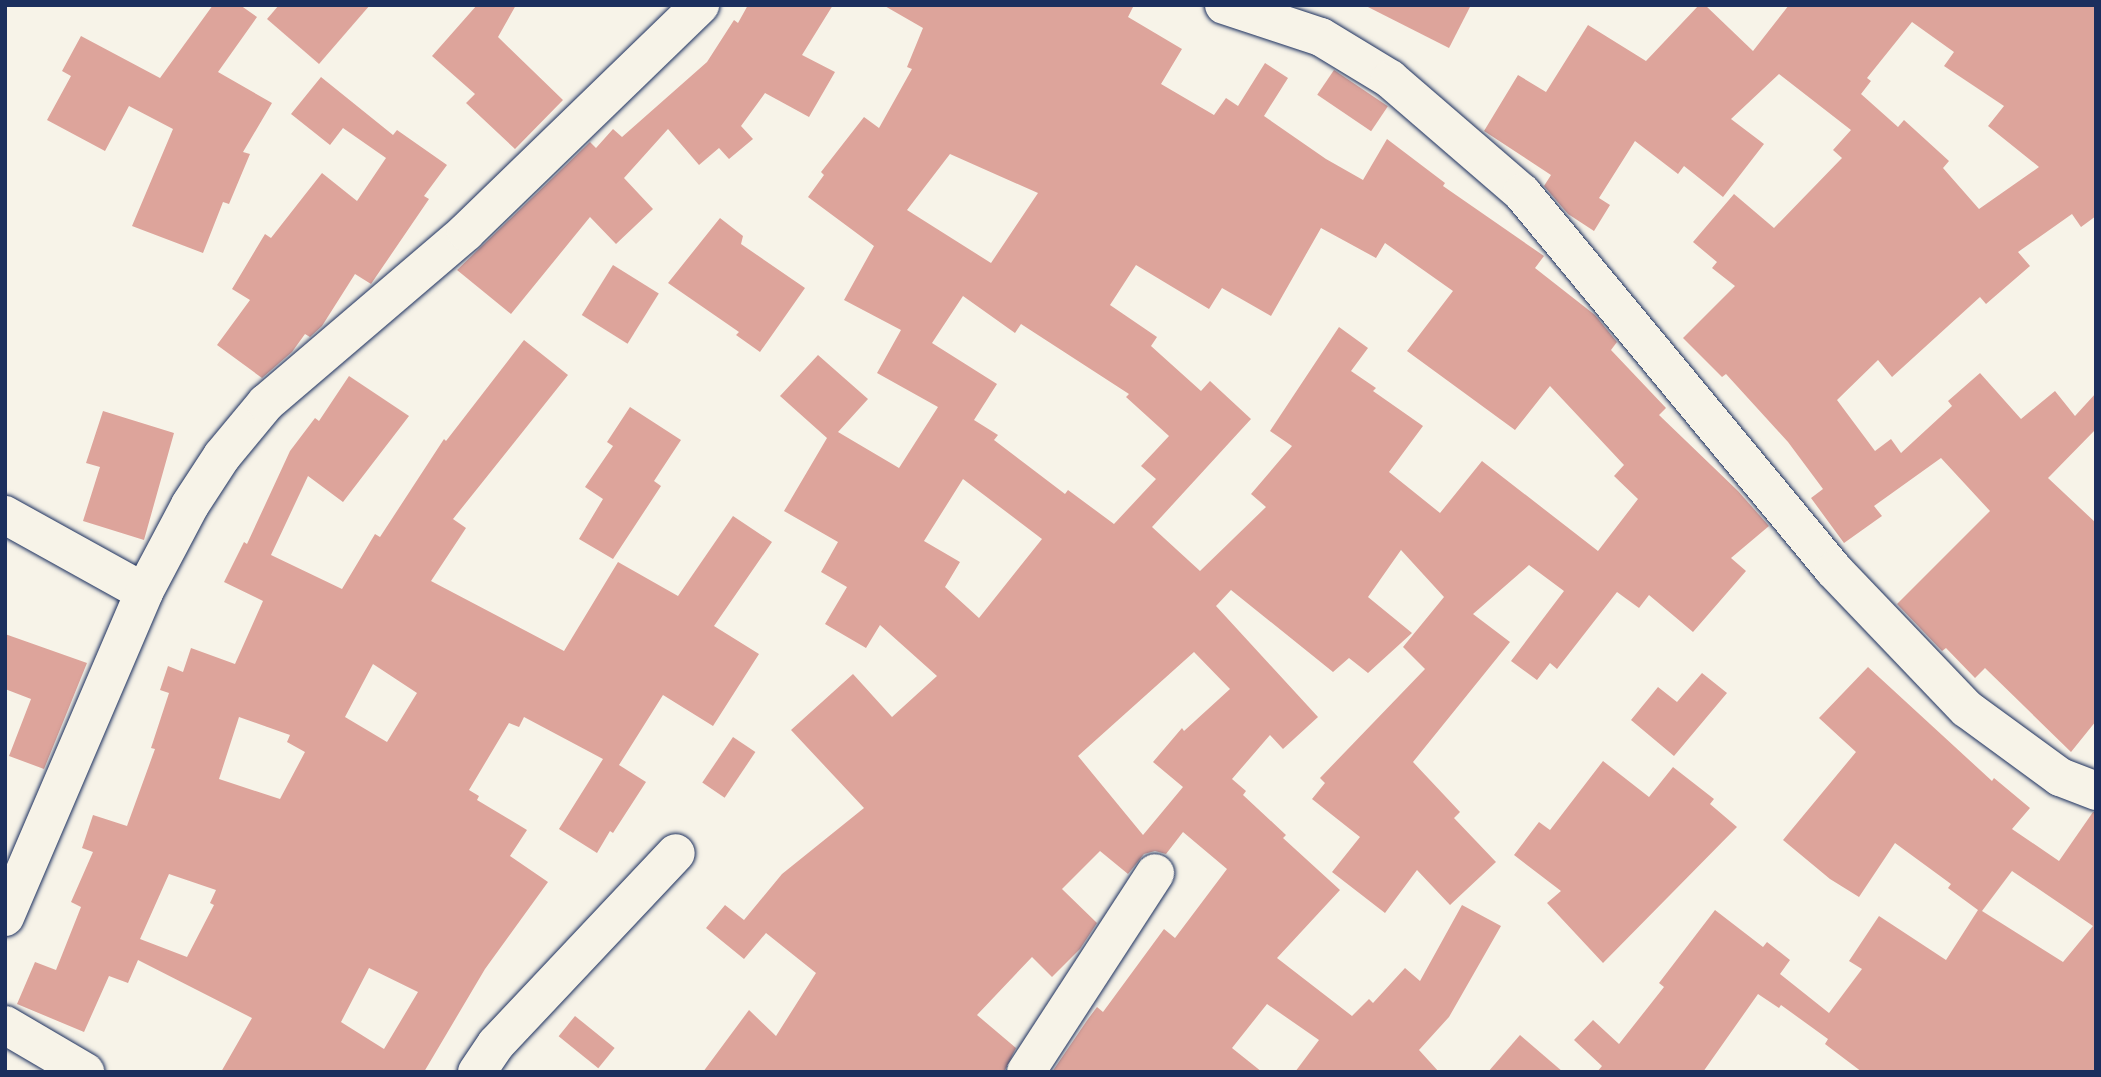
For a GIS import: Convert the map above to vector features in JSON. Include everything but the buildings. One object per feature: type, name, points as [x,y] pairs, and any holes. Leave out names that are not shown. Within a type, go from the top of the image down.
[{"type":"street","points":[[5,917],[144,592],[190,505],[222,456],[266,403],[466,232],[700,5]]},
{"type":"street","points":[[1224,5],[1321,37],[1378,72],[1521,193],[1834,570],[1958,699],[2060,777],[2096,792]]},
{"type":"street","points":[[5,515],[144,592]]},
{"type":"street","points":[[477,1072],[496,1044],[676,853]]},
{"type":"street","points":[[1026,1072],[1155,873]]},
{"type":"street","points":[[5,1025],[85,1072]]}]
